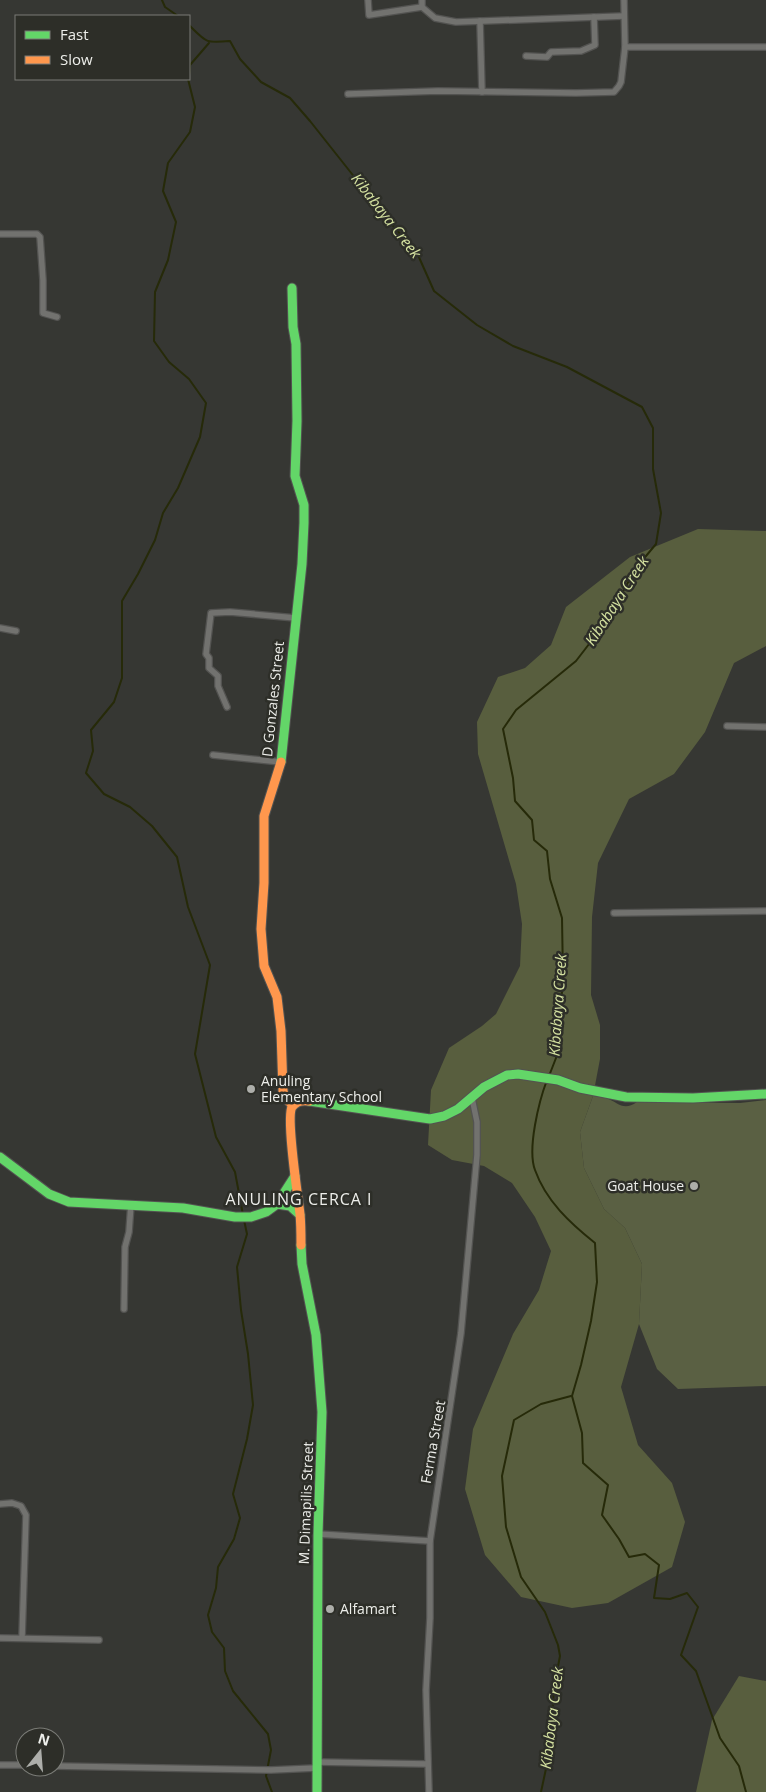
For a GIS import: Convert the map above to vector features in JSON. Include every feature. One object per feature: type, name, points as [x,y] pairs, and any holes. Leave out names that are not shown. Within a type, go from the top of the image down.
[{"type":"main road","name":"D Gonzales Street","points":[[292,288],[298,421],[296,476],[304,505],[304,523],[302,564],[281,762],[269,797],[264,824],[265,862],[262,956],[264,966],[277,997],[281,1031],[283,1091],[285,1098],[293,1105]]},
{"type":"main road","points":[[293,1105],[302,1100],[430,1119],[444,1116],[458,1109],[484,1087],[507,1075],[534,1076],[558,1080],[580,1088],[626,1097],[693,1098],[766,1094]]},
{"type":"main road","name":"M. Dimapilis Street","points":[[293,1105],[291,1118],[300,1216],[302,1264],[316,1335],[322,1412],[318,1534],[317,1792]]},
{"type":"main road","points":[[0,1157],[49,1194],[69,1202],[183,1208],[235,1217],[251,1217],[266,1212],[277,1204],[295,1176]]},
{"type":"main road","points":[[277,1204],[291,1206],[300,1216]]},
{"type":"street","points":[[368,0],[369,16],[422,7]]},
{"type":"street","points":[[422,0],[422,7],[435,18],[456,22],[624,16]]},
{"type":"street","points":[[348,94],[614,92],[621,82],[625,47],[624,0]]},
{"type":"street","points":[[526,56],[547,57],[551,52],[581,51],[595,45],[594,17]]},
{"type":"street","points":[[480,21],[482,92]]},
{"type":"street","points":[[625,47],[766,47]]},
{"type":"street","points":[[0,234],[37,234],[40,237],[43,313],[57,317]]},
{"type":"street","points":[[227,706],[218,686],[218,676],[209,668],[209,660],[206,654],[211,613],[230,612],[296,618]]},
{"type":"street","points":[[0,628],[16,630]]},
{"type":"street","points":[[727,726],[766,728]]},
{"type":"street","points":[[213,755],[281,762]]},
{"type":"street","points":[[614,913],[766,911]]},
{"type":"street","name":"Ferma Street","points":[[429,1792],[426,1690],[430,1618],[430,1542],[461,1333],[477,1155],[478,1122],[472,1098]]},
{"type":"street","points":[[124,1309],[125,1247],[129,1232],[130,1204]]},
{"type":"street","points":[[0,1504],[21,1506],[26,1515],[22,1638]]},
{"type":"street","points":[[318,1534],[430,1542]]},
{"type":"street","points":[[0,1638],[99,1640]]},
{"type":"street","points":[[65,1766],[272,1770],[316,1765],[427,1764]]},
{"type":"street","points":[[0,1765],[15,1765]]},
{"type":"green space","points":[[698,529],[766,531],[766,646],[734,663],[705,732],[674,774],[629,799],[598,863],[592,917],[591,995],[600,1025],[600,1059],[593,1096],[580,1132],[584,1168],[604,1209],[625,1228],[642,1264],[639,1324],[621,1387],[638,1445],[672,1483],[685,1522],[672,1567],[608,1603],[572,1608],[521,1597],[485,1555],[465,1489],[473,1429],[513,1334],[539,1290],[551,1251],[535,1217],[512,1183],[484,1166],[452,1160],[428,1145],[431,1090],[449,1048],[482,1026],[496,1014],[520,966],[522,924],[516,884],[478,754],[477,722],[498,677],[525,668],[551,645],[566,607],[630,557]]},
{"type":"green space","points":[[593,1096],[606,1098],[624,1106],[637,1102],[740,1103],[766,1100],[766,1386],[678,1389],[657,1369],[639,1324],[642,1264],[625,1228],[604,1209],[584,1168],[580,1132]]},
{"type":"green space","points":[[739,1676],[766,1681],[766,1792],[696,1792],[712,1720]]},
{"type":"waterway","name":"Kibabaya Creek","points":[[162,0],[165,7],[177,15]]},
{"type":"waterway","name":"Kibabaya Creek","points":[[190,26],[199,35],[211,42],[230,41],[240,59],[261,82],[290,98],[418,255],[434,291],[477,325],[513,346],[567,367],[642,407],[653,428],[653,469],[661,513],[656,544],[636,568],[606,622],[576,661],[516,710],[503,729],[513,778],[515,801],[532,820],[534,840],[547,851],[550,879],[562,918],[563,978],[559,1030],[556,1058],[549,1076]]},
{"type":"waterway","points":[[190,65],[209,43]]},
{"type":"waterway","points":[[188,80],[195,107],[190,132],[168,163],[163,191],[176,222],[168,260],[155,292],[154,341],[169,362],[189,379],[206,403],[200,437],[178,488],[163,513],[155,540],[122,601],[122,678],[114,702],[91,730],[93,751],[86,773],[104,794],[130,807],[152,826],[177,857],[188,907],[210,965],[195,1054],[216,1137],[235,1172],[243,1215]]},
{"type":"waterway","name":"Kibabaya Creek","points":[[547,1080],[533,1138],[532,1150],[535,1170],[546,1192],[560,1211],[595,1243],[597,1282],[591,1321],[572,1396],[582,1433],[583,1463],[608,1485],[602,1515],[629,1557],[645,1554],[659,1565],[654,1598],[670,1599],[687,1593],[698,1607],[681,1655],[696,1671],[720,1738],[739,1766],[746,1792]]},
{"type":"waterway","points":[[244,1220],[247,1234],[237,1267],[253,1405],[247,1439],[233,1494],[240,1518],[234,1539],[218,1567],[216,1588],[208,1615],[212,1632],[224,1648],[225,1671],[233,1691],[268,1734],[271,1750],[266,1776],[272,1792]]},
{"type":"waterway","name":"Kibabaya Creek","points":[[541,1792],[550,1750],[554,1687],[560,1656],[558,1645],[545,1612],[521,1577],[506,1527],[502,1476],[514,1420],[541,1404],[571,1396]]},
{"type":"traffic: fast","points":[[281,762],[302,564],[304,523],[304,505],[295,476],[297,421],[296,344],[293,327],[292,288]]},
{"type":"traffic: fast","points":[[309,1101],[430,1119],[444,1116],[458,1109],[484,1087],[507,1075],[518,1074],[558,1080],[580,1088],[626,1097],[693,1098],[766,1094]]},
{"type":"traffic: fast","points":[[0,1157],[49,1194],[69,1202],[183,1208],[235,1217],[251,1217],[266,1212],[277,1204],[295,1176]]},
{"type":"traffic: fast","points":[[277,1204],[290,1206],[300,1215]]},
{"type":"traffic: fast","points":[[301,1245],[302,1264],[316,1335],[322,1412],[318,1534],[317,1792]]},
{"type":"traffic: slow","points":[[281,762],[264,816],[264,883],[261,929],[264,966],[277,997],[281,1031],[283,1091],[285,1098],[293,1105]]},
{"type":"traffic: slow","points":[[301,1245],[290,1126],[292,1107],[296,1103],[309,1101]]},
{"type":"place","name":"Anuling Elementary School","points":[[251,1089]]},
{"type":"place","name":"Goat House","points":[[694,1186]]},
{"type":"place","name":"Alfamart","points":[[330,1609]]},
{"type":"district","name":"ANULING CERCA I","points":[[299,1199]]}]
